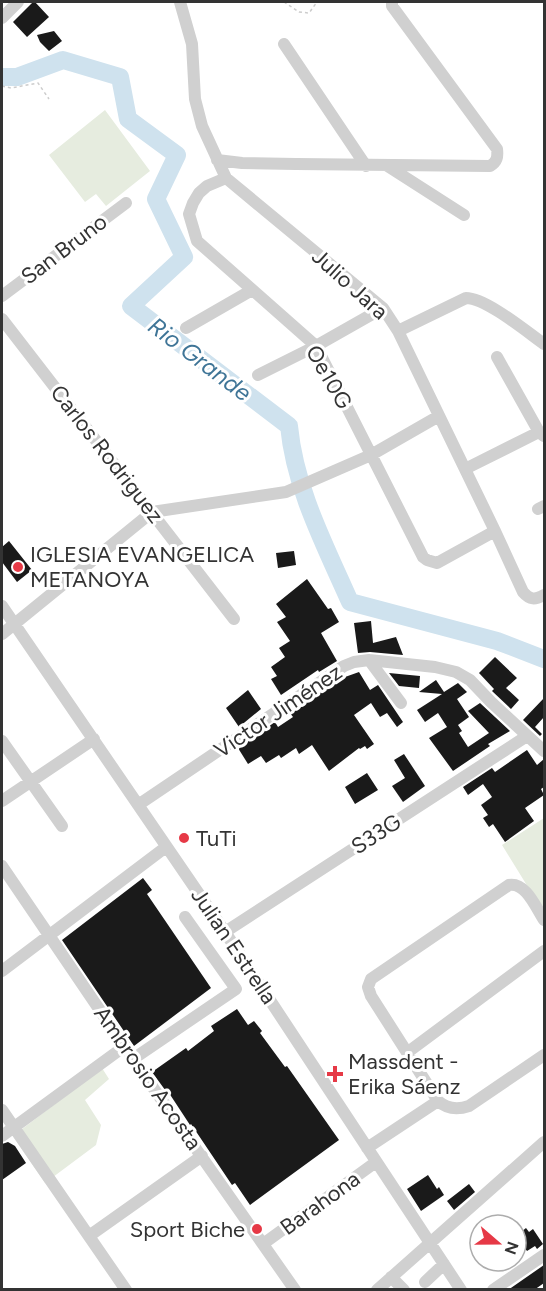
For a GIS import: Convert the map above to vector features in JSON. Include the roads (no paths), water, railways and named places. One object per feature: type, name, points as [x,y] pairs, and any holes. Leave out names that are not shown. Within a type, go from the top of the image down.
[{"type":"street","points":[[2,18],[18,2]]},
{"type":"street","name":"Julio Jara","points":[[180,2],[192,44],[195,99],[202,126],[226,178],[382,308],[398,331],[523,592],[528,598],[536,599],[544,595]]},
{"type":"street","points":[[217,160],[242,163],[366,166],[385,164],[490,166],[497,160],[497,149],[392,4]]},
{"type":"street","points":[[284,44],[366,166]]},
{"type":"street","points":[[385,164],[464,215]]},
{"type":"street","name":"Oe10G","points":[[226,178],[207,186],[199,193],[189,214],[197,241],[316,346],[423,557],[437,563],[495,531]]},
{"type":"street","name":"San Bruno","points":[[2,296],[126,203]]},
{"type":"street","points":[[186,328],[252,290]]},
{"type":"street","points":[[398,331],[466,298],[472,298],[485,304],[544,344]]},
{"type":"street","points":[[258,375],[316,346],[382,308]]},
{"type":"street","name":"Carlos Rodriguez","points":[[2,319],[234,619]]},
{"type":"street","points":[[465,469],[542,434],[496,357]]},
{"type":"street","points":[[2,634],[152,512],[286,492],[371,455],[439,416]]},
{"type":"street","name":"Julian Estrella","points":[[2,606],[225,932],[461,1290]]},
{"type":"street","points":[[369,660],[401,704]]},
{"type":"street","name":"Victor Jiménez","points":[[138,805],[344,666],[369,660],[435,667],[464,675],[544,751]]},
{"type":"street","name":"S33G","points":[[225,932],[527,736]]},
{"type":"street","points":[[2,801],[94,739]]},
{"type":"street","points":[[2,741],[62,826]]},
{"type":"street","points":[[2,971],[166,846]]},
{"type":"street","name":"Ambrosio Acosta","points":[[2,866],[133,1059],[295,1290]]},
{"type":"street","points":[[544,920],[522,888],[516,884],[509,885],[374,975],[369,983],[369,992],[438,1101],[451,1108],[461,1109],[469,1106],[544,1054]]},
{"type":"street","points":[[185,917],[236,989]]},
{"type":"street","points":[[408,1052],[544,951]]},
{"type":"street","points":[[133,1059],[255,977]]},
{"type":"street","points":[[2,1136],[125,1046]]},
{"type":"street","points":[[367,1148],[438,1101]]},
{"type":"street","points":[[2,1110],[126,1289]]},
{"type":"street","points":[[377,1290],[544,1142]]},
{"type":"street","points":[[89,1236],[202,1156]]},
{"type":"street","name":"Barahona","points":[[263,1244],[376,1162]]},
{"type":"street","points":[[492,1290],[544,1255]]},
{"type":"street","points":[[425,1282],[444,1264]]},
{"type":"street","points":[[391,1277],[404,1290]]},
{"type":"waterway","name":"Rio Grande","points":[[2,77],[17,77],[63,60],[120,77],[128,119],[177,155],[156,199],[184,257],[131,306],[289,426],[292,449],[304,494],[350,602],[497,641],[544,659]]},
{"type":"place","name":"IGLESIA EVANGELICA METANOYA","points":[[18,567]]},
{"type":"place","name":"TuTi","points":[[184,838]]},
{"type":"place","name":"Massdent - Erika Sáenz","points":[[335,1074]]},
{"type":"place","name":"Sport Biche","points":[[257,1229]]}]
